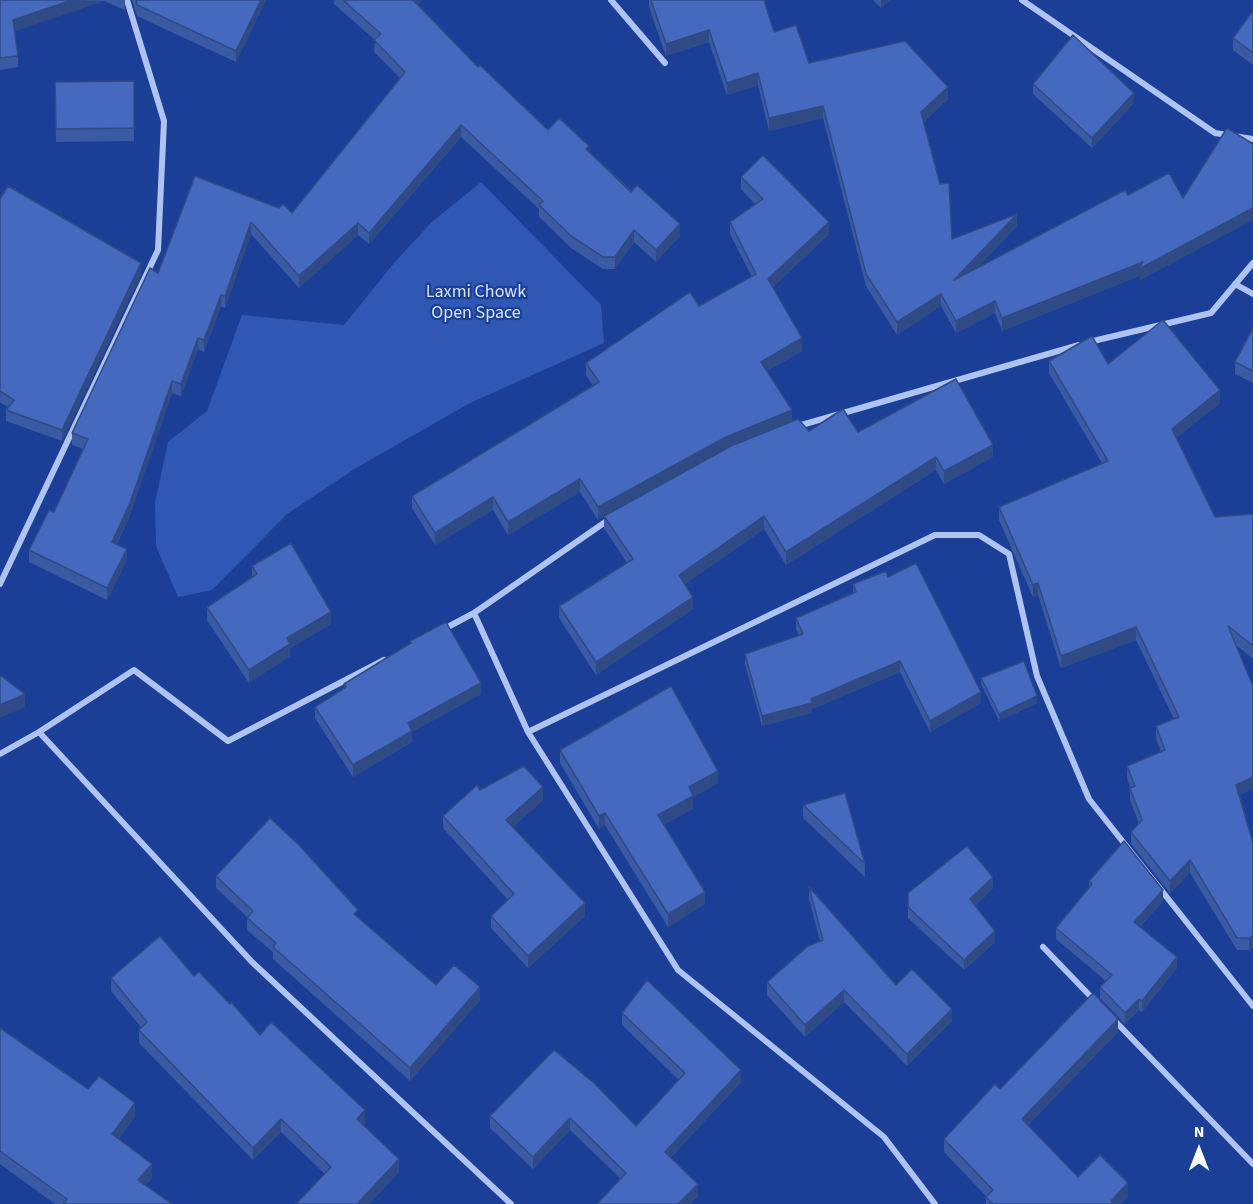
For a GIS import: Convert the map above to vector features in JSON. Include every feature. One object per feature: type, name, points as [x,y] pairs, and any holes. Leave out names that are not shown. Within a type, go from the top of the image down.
[{"type":"street","points":[[0,584],[158,250],[164,120],[127,0]]},
{"type":"street","points":[[611,0],[665,63]]},
{"type":"street","points":[[1022,0],[1215,134],[1253,139]]},
{"type":"street","points":[[792,429],[1101,339],[1211,313],[1253,263]]},
{"type":"street","points":[[1235,284],[1253,294]]},
{"type":"street","points":[[433,635],[474,614],[617,515]]},
{"type":"street","points":[[528,732],[935,535],[979,535],[1009,554],[1037,676],[1089,799],[1253,1006]]},
{"type":"street","points":[[474,614],[528,732],[678,970],[884,1137],[935,1204]]},
{"type":"street","points":[[0,754],[39,732],[134,670],[228,741],[392,656]]},
{"type":"street","points":[[39,732],[252,962],[512,1204]]},
{"type":"street","points":[[1043,947],[1100,1006]]},
{"type":"street","points":[[1108,1014],[1253,1164]]},
{"type":"green space","name":"Laxmi Chowk Open Space","points":[[481,182],[601,305],[604,343],[470,403],[356,468],[287,514],[212,590],[178,597],[156,546],[155,503],[168,442],[207,411],[242,315],[344,325],[394,263],[432,222]]},
{"type":"building","points":[[0,0],[72,0],[13,20],[18,56],[0,58]]},
{"type":"building","points":[[136,0],[261,0],[236,51],[137,5]]},
{"type":"building","points":[[343,0],[413,0],[478,67],[480,65],[548,130],[559,118],[589,146],[586,149],[631,192],[637,185],[680,224],[656,250],[634,230],[615,257],[603,257],[571,236],[539,205],[543,201],[461,125],[369,233],[358,223],[299,276],[251,222],[225,296],[221,295],[204,340],[198,338],[181,384],[172,381],[130,503],[112,542],[127,549],[107,588],[29,550],[49,510],[54,512],[88,439],[72,433],[150,268],[158,273],[195,176],[279,208],[283,204],[292,213],[405,72],[374,40],[381,34]]},
{"type":"building","points":[[651,0],[764,0],[774,32],[796,25],[809,63],[905,41],[948,87],[921,112],[940,184],[949,183],[952,239],[1017,214],[954,280],[1125,190],[1128,195],[1169,173],[1183,198],[1227,128],[1253,144],[1253,208],[1139,269],[1143,262],[1002,318],[995,301],[956,321],[941,294],[897,322],[866,274],[823,106],[769,118],[758,73],[727,83],[709,30],[666,44]]},
{"type":"building","points":[[1253,11],[1253,53],[1233,38]]},
{"type":"building","points":[[1073,35],[1134,93],[1092,138],[1033,84]]},
{"type":"building","points":[[134,81],[134,128],[56,129],[55,82]]},
{"type":"building","points":[[763,155],[829,222],[768,279],[802,338],[761,362],[792,410],[726,437],[598,507],[580,479],[508,522],[493,497],[435,533],[412,496],[599,382],[586,363],[690,292],[699,306],[756,274],[730,222],[763,199],[741,177]]},
{"type":"building","points":[[8,186],[141,263],[62,430],[6,410],[14,400],[0,391],[0,199]]},
{"type":"building","points":[[1163,320],[1220,390],[1172,429],[1215,517],[1253,514],[1253,646],[1228,626],[1253,686],[1253,777],[1236,785],[1253,843],[1253,936],[1249,938],[1237,938],[1190,860],[1170,881],[1131,832],[1142,820],[1130,788],[1135,786],[1127,766],[1165,750],[1156,726],[1179,717],[1136,627],[1061,656],[1038,583],[1033,585],[999,507],[1108,461],[1049,361],[1092,336],[1108,364]]},
{"type":"building","points":[[1253,328],[1253,371],[1235,362]]},
{"type":"building","points":[[956,379],[993,445],[944,471],[936,457],[786,552],[764,516],[679,575],[693,597],[596,662],[559,606],[633,559],[604,516],[731,446],[798,419],[809,431],[843,409],[858,432]]},
{"type":"building","points":[[291,543],[331,612],[287,638],[290,644],[249,670],[207,607],[257,574],[252,566]]},
{"type":"building","points":[[916,563],[981,692],[930,721],[900,661],[811,699],[812,703],[762,716],[745,654],[803,634],[796,618],[856,592],[853,584],[886,571],[888,577]]},
{"type":"building","points":[[446,622],[481,683],[408,723],[412,731],[353,765],[315,707],[346,687],[344,684],[411,643],[410,641]]},
{"type":"building","points":[[1024,661],[1037,696],[999,714],[981,678]]},
{"type":"building","points":[[0,675],[25,694],[0,705]]},
{"type":"building","points":[[671,686],[718,771],[689,787],[693,796],[658,815],[705,892],[668,914],[605,813],[599,816],[560,750]]},
{"type":"building","points":[[524,766],[543,787],[506,820],[585,903],[528,956],[491,916],[514,894],[443,816],[477,785],[480,790]]},
{"type":"building","points":[[845,793],[865,864],[803,805]]},
{"type":"building","points":[[270,818],[299,845],[358,910],[354,914],[436,985],[454,965],[480,987],[410,1068],[273,947],[276,943],[247,918],[253,911],[216,876]]},
{"type":"building","points":[[1124,841],[1163,890],[1134,922],[1177,957],[1142,1001],[1139,999],[1125,1013],[1100,987],[1112,975],[1056,928],[1092,884],[1089,881]]},
{"type":"building","points":[[967,846],[993,877],[970,899],[995,931],[964,960],[908,907],[908,893]]},
{"type":"building","points":[[809,887],[896,985],[912,969],[952,1009],[907,1054],[844,990],[805,1025],[767,982],[808,946],[823,940]]},
{"type":"building","points":[[160,936],[194,976],[199,972],[230,1004],[231,1002],[260,1035],[271,1022],[365,1110],[357,1119],[399,1159],[357,1204],[296,1204],[331,1167],[281,1119],[253,1148],[139,1030],[147,1022],[111,978]]},
{"type":"building","points":[[647,980],[741,1070],[665,1152],[698,1184],[678,1204],[597,1204],[626,1173],[570,1118],[533,1157],[490,1116],[554,1050],[594,1083],[636,1126],[685,1073],[622,1013]]},
{"type":"building","points":[[1093,993],[1118,1019],[1022,1119],[1078,1177],[1100,1155],[1128,1183],[1111,1201],[1114,1204],[993,1204],[986,1197],[993,1190],[944,1139],[995,1084],[1000,1089]]},
{"type":"building","points":[[0,1028],[88,1089],[99,1076],[135,1103],[112,1134],[152,1164],[138,1180],[172,1204],[63,1204],[67,1199],[0,1151]]}]
